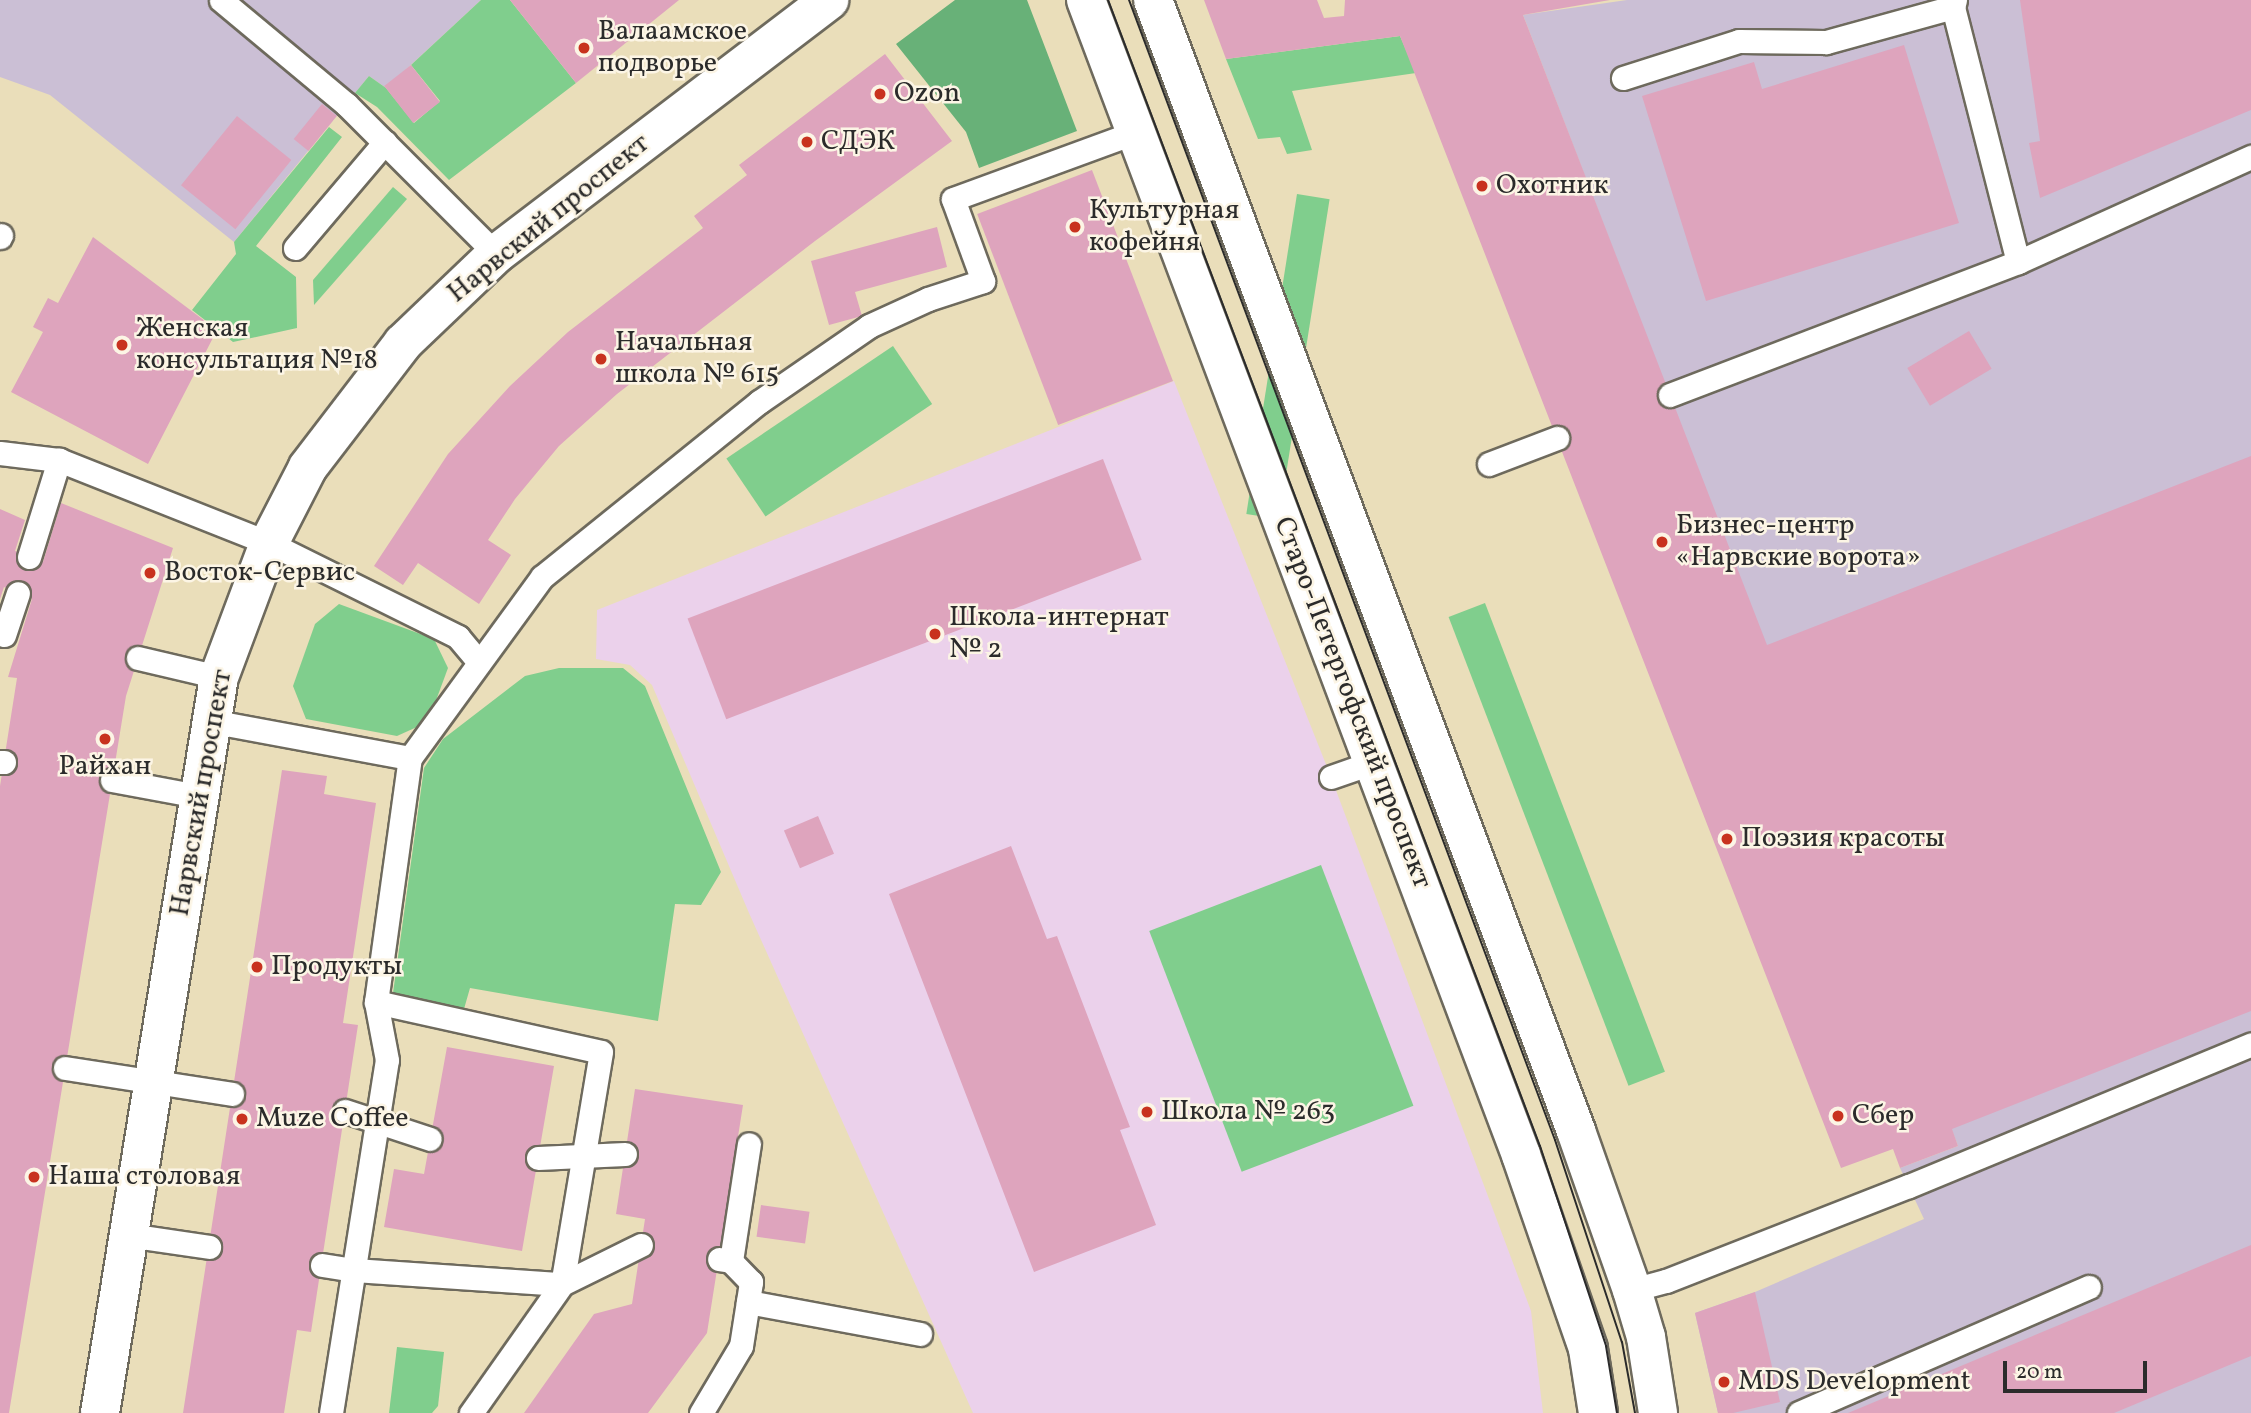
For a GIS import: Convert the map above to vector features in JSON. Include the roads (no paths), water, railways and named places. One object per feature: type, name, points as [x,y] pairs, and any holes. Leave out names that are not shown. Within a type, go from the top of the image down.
[{"type":"main road","name":"Нарвский проспект","points":[[100,1413],[219,677],[269,543],[308,467],[403,344],[496,254],[829,0]]},
{"type":"main road","name":"Старо-Петергофский проспект","points":[[1086,0],[1530,1181],[1588,1349],[1598,1413]]},
{"type":"main road","name":"Старо-Петергофский проспект","points":[[1153,0],[1398,651],[1632,1290],[1646,1338],[1658,1413]]},
{"type":"lane","points":[[220,0],[346,104],[496,254]]},
{"type":"lane","points":[[1623,78],[1740,41],[1826,42],[1954,4],[2018,262]]},
{"type":"lane","points":[[331,1413],[387,1060],[376,1002],[410,758],[542,577],[759,402],[869,326],[928,299],[984,281],[953,199],[1136,132]]},
{"type":"lane","points":[[295,248],[385,142]]},
{"type":"lane","points":[[1670,395],[2018,262],[2251,157]]},
{"type":"lane","points":[[1489,464],[1557,438]]},
{"type":"lane","points":[[0,453],[59,460],[269,543],[458,637],[479,663]]},
{"type":"lane","points":[[29,557],[59,460]]},
{"type":"lane","points":[[9,635],[18,593]]},
{"type":"lane","points":[[138,658],[219,677]]},
{"type":"lane","points":[[210,720],[410,758]]},
{"type":"lane","points":[[1331,777],[1374,762]]},
{"type":"lane","points":[[112,780],[198,796]]},
{"type":"lane","points":[[376,1002],[601,1052],[562,1284],[471,1413]]},
{"type":"lane","points":[[1632,1290],[1666,1281],[1897,1191],[2251,1044]]},
{"type":"lane","points":[[65,1068],[232,1094]]},
{"type":"lane","points":[[345,1111],[430,1139]]},
{"type":"lane","points":[[701,1413],[741,1346],[751,1282],[725,1260],[739,1171],[749,1144]]},
{"type":"lane","points":[[538,1158],[625,1154]]},
{"type":"lane","points":[[128,1236],[209,1247]]},
{"type":"lane","points":[[322,1265],[354,1270],[562,1284],[641,1245]]},
{"type":"lane","points":[[1799,1413],[2089,1287]]},
{"type":"lane","points":[[748,1302],[920,1334]]},
{"type":"tram line","points":[[1108,0],[1540,1146],[1606,1346],[1617,1413]]},
{"type":"tram line","points":[[1129,0],[1555,1140],[1622,1342],[1635,1413]]},
{"type":"place","name":"Валаамское подворье","points":[[584,48]]},
{"type":"place","name":"Ozon","points":[[880,94]]},
{"type":"place","name":"СДЭК","points":[[807,142]]},
{"type":"place","name":"Охотник","points":[[1482,186]]},
{"type":"place","name":"Культурная кофейня","points":[[1075,227]]},
{"type":"place","name":"Женская консультация №18","points":[[122,345]]},
{"type":"place","name":"Начальная школа № 615","points":[[601,359]]},
{"type":"place","name":"Бизнес-центр «Нарвские ворота»","points":[[1662,542]]},
{"type":"place","name":"Восток-Сервис","points":[[150,573]]},
{"type":"place","name":"Школа-интернат № 2","points":[[935,634]]},
{"type":"place","name":"Райхан","points":[[105,739]]},
{"type":"place","name":"Поэзия красоты","points":[[1727,839]]},
{"type":"place","name":"Продукты","points":[[257,967]]},
{"type":"place","name":"Школа № 263","points":[[1147,1112]]},
{"type":"place","name":"Сбер","points":[[1838,1116]]},
{"type":"place","name":"Muze Coffee","points":[[242,1119]]},
{"type":"place","name":"Наша столовая","points":[[34,1177]]},
{"type":"place","name":"MDS Development","points":[[1724,1382]]}]
